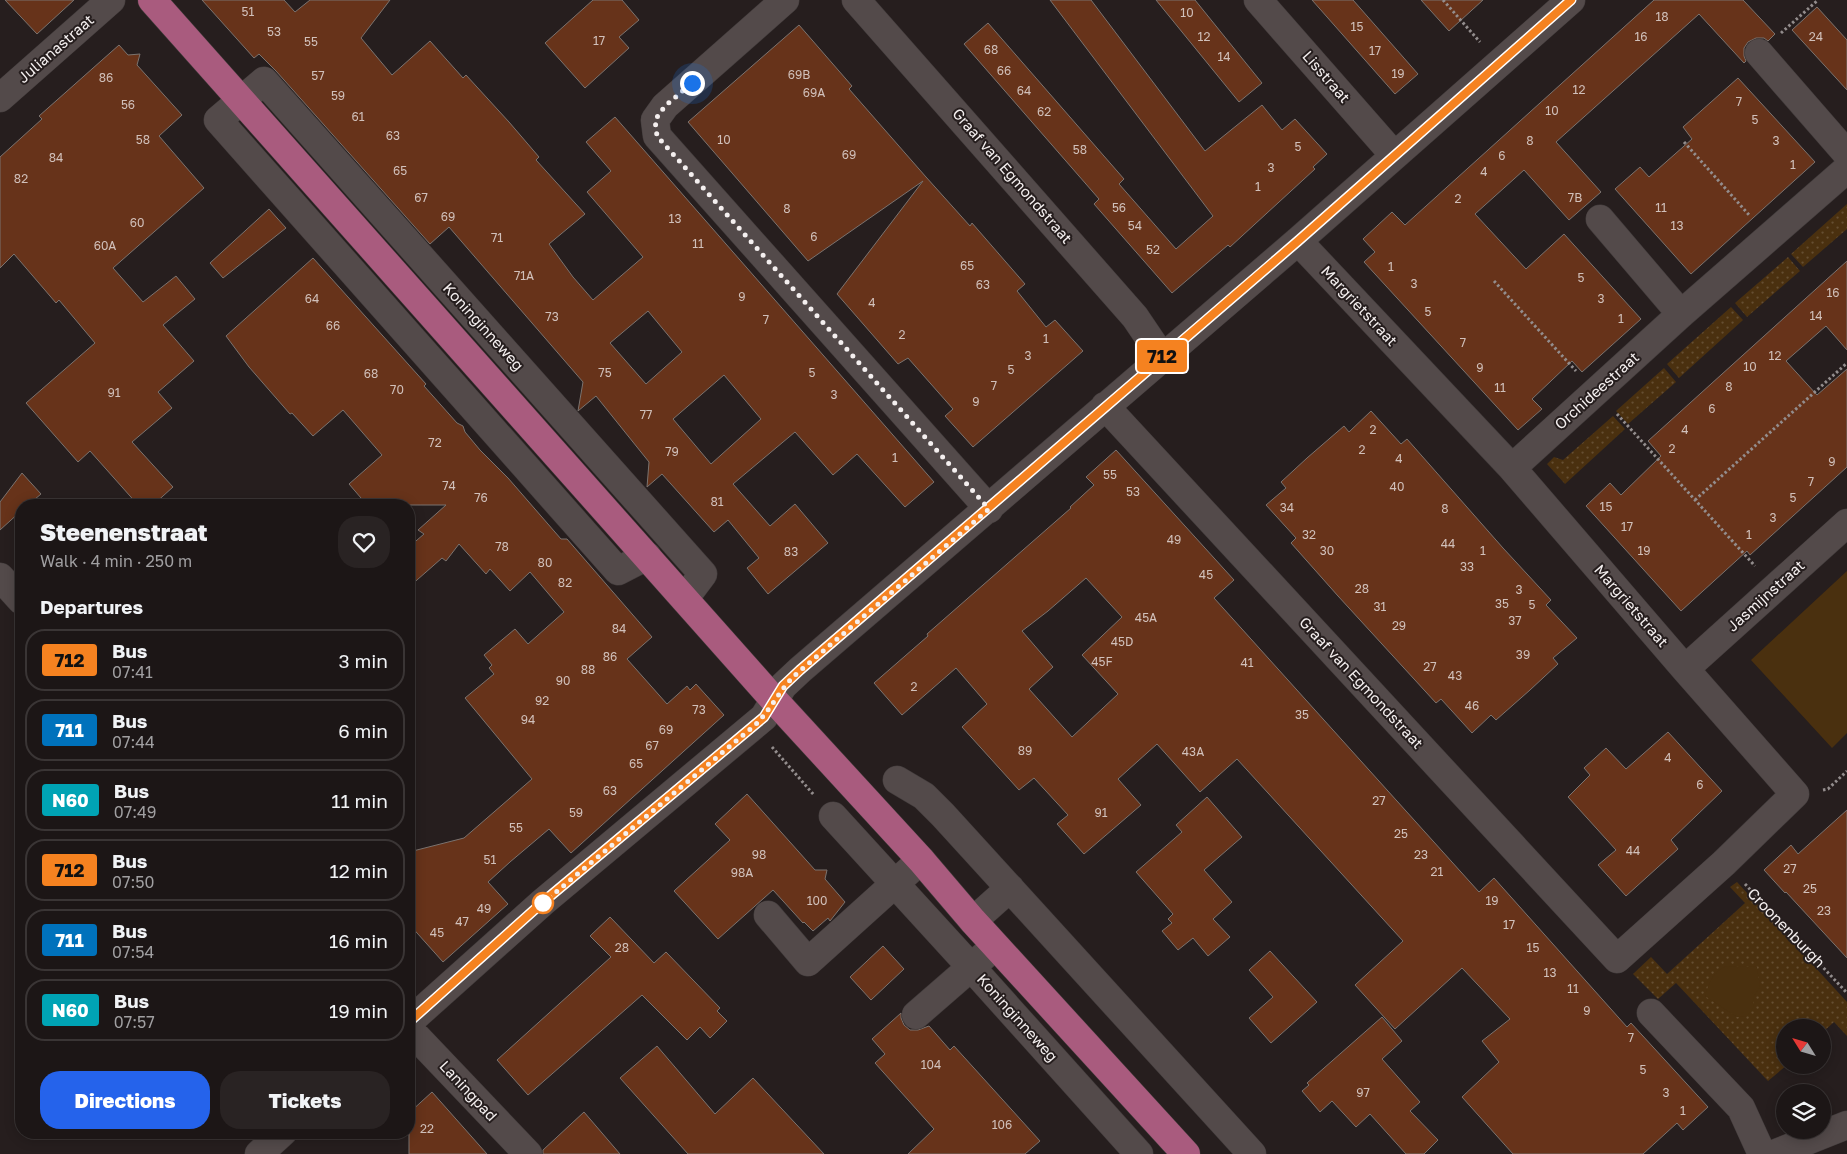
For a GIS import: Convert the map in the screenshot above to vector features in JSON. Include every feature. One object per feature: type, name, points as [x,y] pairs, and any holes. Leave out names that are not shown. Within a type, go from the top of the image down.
[{"type":"main road","name":"Koninginneweg","points":[[152,0],[775,701],[921,860],[972,921],[1186,1154]]},
{"type":"street","name":"Julianastraat","points":[[0,98],[111,0]]},
{"type":"street","points":[[786,0],[665,106],[655,120],[657,136],[989,509]]},
{"type":"street","name":"Graaf van Egmondstraat","points":[[856,0],[1135,317],[1162,357]]},
{"type":"street","name":"Lisstraat","points":[[1258,0],[1394,155]]},
{"type":"street","points":[[415,1017],[543,902],[764,717],[783,686],[800,670],[1298,241],[1571,0]]},
{"type":"street","points":[[1759,53],[1847,154]]},
{"type":"street","name":"Koninginneweg","points":[[241,100],[264,81],[703,574],[685,598]]},
{"type":"street","name":"Orchideestraat","points":[[1512,468],[1681,314],[1847,169]]},
{"type":"street","points":[[1600,220],[1681,314]]},
{"type":"street","name":"Margrietstraat","points":[[1298,241],[1512,468],[1795,794],[1724,863],[1617,959]]},
{"type":"street","name":"Graaf van Egmondstraat","points":[[1105,406],[1617,959]]},
{"type":"street","name":"Jasmijnstraat","points":[[1685,669],[1847,523]]},
{"type":"street","points":[[0,577],[15,593]]},
{"type":"street","points":[[897,780],[924,796],[943,815],[1252,1154]]},
{"type":"street","name":"Koninginneweg","points":[[833,816],[1139,1154]]},
{"type":"street","points":[[768,915],[808,962],[921,860]]},
{"type":"street","points":[[972,921],[1010,888]]},
{"type":"street","points":[[916,1015],[995,945]]},
{"type":"street","points":[[1650,1012],[1740,1108],[1762,1154]]},
{"type":"street","name":"Laningpad","points":[[415,1034],[528,1154]]},
{"type":"street","points":[[1774,1154],[1847,1124]]},
{"type":"street","points":[[259,1154],[275,1139]]},
{"type":"path","points":[[1444,0],[1499,63]]},
{"type":"path","points":[[1759,53],[1818,0]]},
{"type":"path","points":[[1684,142],[1769,237]]},
{"type":"path","points":[[1494,281],[1760,571]]},
{"type":"path","points":[[1696,500],[1847,363]]},
{"type":"path","name":"Croonenburgh","points":[[1724,863],[1847,993]]},
{"type":"shaded area","points":[[1847,204],[1847,229],[1803,267],[1791,254]]},
{"type":"shaded area","points":[[1788,257],[1800,271],[1747,317],[1735,303]]},
{"type":"shaded area","points":[[1731,307],[1743,320],[1679,378],[1667,364]]},
{"type":"shaded area","points":[[1664,368],[1676,382],[1628,424],[1616,411]]},
{"type":"shaded area","points":[[1613,416],[1625,429],[1565,484],[1547,464],[1554,457],[1563,460]]},
{"type":"shaded area","points":[[1847,571],[1847,733],[1832,748],[1751,660]]},
{"type":"shaded area","points":[[1737,882],[1847,1002],[1847,1036],[1834,1022],[1831,1025],[1831,1019],[1776,1019],[1776,1074],[1768,1081],[1676,983],[1658,999],[1633,974],[1651,957],[1667,974],[1745,903],[1730,887]]},
{"type":"shaded area","points":[[1726,966],[1757,967],[1760,987],[1754,996],[1753,1008],[1747,1016],[1737,1017],[1705,996],[1712,978]]},
{"type":"building","points":[[5,0],[74,0],[37,34]]},
{"type":"building","points":[[202,0],[284,0],[295,12],[310,0],[390,0],[361,38],[392,75],[430,41],[463,78],[466,75],[509,122],[539,157],[536,160],[585,214],[549,244],[573,277],[593,300],[643,257],[587,192],[611,171],[586,142],[615,117],[934,482],[905,507],[857,454],[833,475],[795,432],[733,484],[770,526],[795,504],[828,543],[768,594],[747,568],[759,558],[728,520],[714,532],[662,474],[647,487],[649,462],[596,396],[578,411],[583,382],[449,227],[430,244],[276,71],[259,54],[254,58]],"holes":[[[648,311],[682,352],[646,384],[610,343]],[[724,375],[761,419],[711,464],[673,419]]]},
{"type":"building","points":[[593,0],[622,0],[639,20],[619,37],[629,48],[585,88],[545,43]]},
{"type":"building","points":[[1050,0],[1091,0],[1205,151],[1262,105],[1282,130],[1295,119],[1327,154],[1313,167],[1315,169],[1230,247],[1228,245],[1172,293],[1094,204],[1099,199],[964,44],[988,23],[1124,179],[1119,184],[1176,249],[1213,216]]},
{"type":"building","points":[[1156,0],[1195,0],[1262,83],[1239,102]]},
{"type":"building","points":[[1312,0],[1353,0],[1418,74],[1395,94]]},
{"type":"building","points":[[1421,0],[1483,0],[1449,31]]},
{"type":"building","points":[[1654,0],[1743,0],[1775,34],[1768,41],[1764,38],[1756,38],[1748,42],[1744,48],[1746,61],[1744,63],[1699,14],[1556,142],[1601,192],[1569,220],[1524,170],[1475,214],[1526,269],[1564,234],[1641,319],[1582,372],[1572,361],[1532,399],[1542,409],[1518,430],[1364,262],[1375,252],[1363,239],[1392,212],[1405,225]]},
{"type":"building","points":[[1817,7],[1847,40],[1847,90],[1792,30]]},
{"type":"building","points":[[799,25],[852,86],[849,89],[970,226],[972,223],[1025,284],[1017,291],[1046,327],[1055,320],[1083,351],[973,447],[945,416],[953,409],[908,358],[898,364],[837,294],[923,181],[808,261],[688,122]]},
{"type":"building","points":[[119,45],[128,55],[140,54],[137,65],[182,115],[159,136],[204,188],[113,268],[143,302],[176,276],[195,299],[163,325],[194,361],[158,392],[172,408],[132,442],[173,487],[160,499],[133,499],[90,451],[78,462],[26,403],[95,343],[59,300],[56,303],[14,254],[0,268],[0,157],[42,119],[39,116]]},
{"type":"building","points":[[1738,78],[1815,162],[1691,274],[1615,189],[1640,167],[1649,177],[1692,139],[1683,127]]},
{"type":"building","points":[[269,209],[286,228],[223,278],[210,263]]},
{"type":"building","points":[[313,258],[426,384],[424,386],[457,423],[463,426],[465,432],[480,450],[508,478],[561,539],[567,539],[652,637],[627,659],[667,704],[687,686],[690,690],[696,684],[724,715],[571,853],[549,829],[510,862],[488,882],[508,904],[443,962],[415,931],[415,850],[464,838],[532,779],[465,698],[494,674],[489,668],[492,665],[484,655],[515,629],[528,644],[564,612],[530,572],[510,591],[490,569],[486,574],[459,544],[446,561],[442,558],[415,582],[415,542],[424,534],[418,530],[446,505],[415,505],[415,499],[362,499],[349,484],[382,455],[343,410],[313,436],[292,413],[290,414],[249,367],[226,336]]},
{"type":"building","points":[[1847,261],[1847,350],[1826,326],[1786,361],[1817,395],[1847,369],[1847,467],[1750,555],[1747,551],[1681,611],[1586,506],[1610,483],[1621,495],[1661,456],[1648,441]]},
{"type":"building","points":[[1371,411],[1401,444],[1407,439],[1551,600],[1546,605],[1577,638],[1553,658],[1558,664],[1530,690],[1496,720],[1491,715],[1472,733],[1441,699],[1436,703],[1338,596],[1291,543],[1296,538],[1266,505],[1286,488],[1281,482],[1307,458],[1344,426],[1349,432]]},
{"type":"building","points":[[1116,450],[1234,580],[1214,598],[1479,892],[1494,878],[1627,1027],[1631,1023],[1708,1107],[1683,1130],[1677,1123],[1643,1154],[1513,1154],[1462,1097],[1499,1062],[1482,1041],[1510,1019],[1462,968],[1395,1029],[1355,985],[1403,941],[1237,759],[1200,792],[1157,744],[1118,779],[1141,805],[1084,854],[1057,824],[1068,815],[1034,778],[1019,790],[962,727],[987,704],[956,668],[902,715],[874,683],[1071,508],[1094,485],[1086,477]],"holes":[[[1086,578],[1122,617],[1082,655],[1118,694],[1072,737],[1029,689],[1053,667],[1022,631]]]},
{"type":"building","points":[[22,473],[41,494],[35,499],[15,499],[15,516],[0,530],[0,502]]},
{"type":"building","points":[[1668,732],[1722,791],[1671,840],[1678,849],[1626,896],[1598,865],[1616,850],[1568,797],[1590,775],[1584,768],[1606,748],[1626,769]]},
{"type":"building","points":[[747,794],[815,870],[827,870],[825,879],[845,902],[830,921],[828,918],[813,931],[803,923],[773,890],[718,939],[674,891],[730,840],[715,824]]},
{"type":"building","points":[[1207,797],[1242,837],[1204,870],[1232,902],[1213,919],[1230,937],[1208,956],[1193,938],[1178,950],[1162,931],[1172,923],[1168,919],[1173,914],[1136,872],[1182,832],[1176,825]]},
{"type":"building","points":[[1847,810],[1847,958],[1764,870],[1791,845],[1798,854]]},
{"type":"building","points":[[610,917],[654,963],[666,952],[720,1008],[717,1011],[727,1021],[710,1038],[700,1027],[687,1040],[642,995],[528,1095],[497,1060],[611,957],[590,936]]},
{"type":"building","points":[[883,946],[904,969],[871,1000],[850,977]]},
{"type":"building","points":[[1270,951],[1317,1002],[1271,1043],[1249,1018],[1273,997],[1249,970]]},
{"type":"building","points":[[901,1013],[904,1025],[910,1030],[918,1030],[929,1026],[950,1050],[954,1046],[1040,1141],[1025,1154],[908,1154],[934,1129],[875,1063],[885,1054],[872,1039]]},
{"type":"building","points":[[1382,1017],[1402,1041],[1382,1059],[1420,1102],[1410,1111],[1438,1140],[1424,1154],[1406,1154],[1370,1114],[1356,1127],[1332,1101],[1320,1112],[1302,1091],[1309,1085],[1307,1083]]},
{"type":"building","points":[[657,1046],[715,1114],[753,1078],[824,1154],[688,1154],[620,1078]]},
{"type":"building","points":[[432,1092],[487,1154],[409,1154],[409,1139],[415,1139],[415,1108]]},
{"type":"building","points":[[584,1112],[620,1154],[543,1154],[543,1150]]},
{"type":"bus line","name":"712","points":[[415,1017],[543,902],[608,850],[764,717],[783,686],[800,670],[1298,241],[1571,0]]},
{"type":"route","points":[[543,903],[754,726],[764,717],[783,686],[905,579],[989,509],[657,136],[655,120],[665,106],[692,83]]}]
